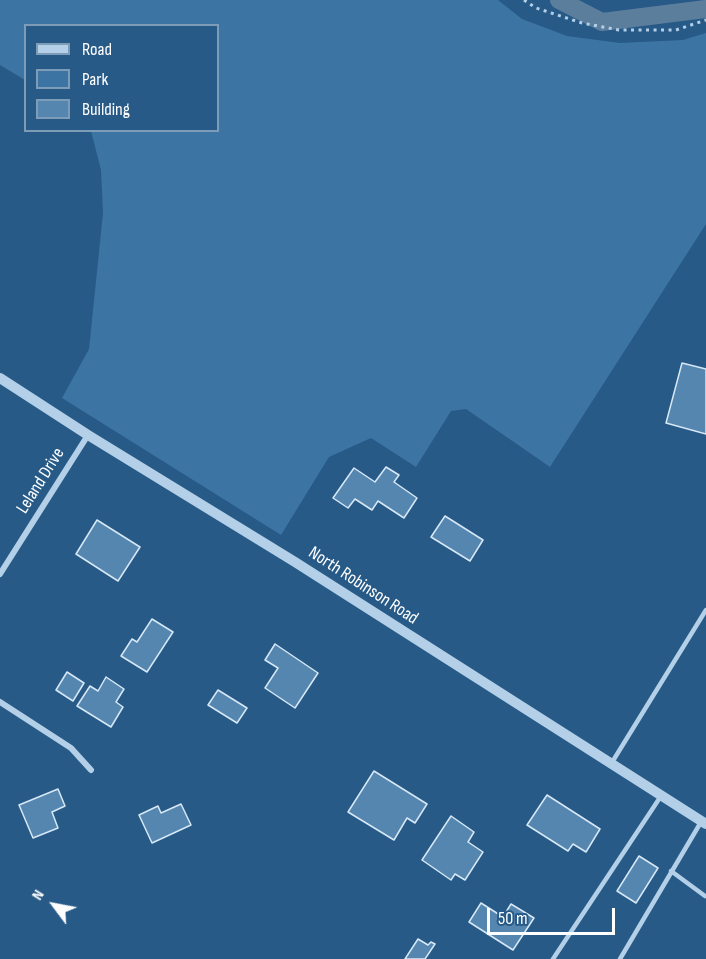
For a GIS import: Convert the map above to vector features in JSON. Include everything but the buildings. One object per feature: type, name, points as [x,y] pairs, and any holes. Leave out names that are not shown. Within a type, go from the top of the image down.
[{"type":"street","name":"North Robinson Road","points":[[0,378],[295,562],[704,823]]},
{"type":"street","name":"Leland Drive","points":[[0,574],[88,435]]},
{"type":"street","points":[[0,702],[71,748],[91,770]]},
{"type":"lane","points":[[611,764],[706,610]]},
{"type":"lane","points":[[553,959],[661,796]]},
{"type":"lane","points":[[620,959],[671,871],[704,823]]},
{"type":"lane","points":[[671,871],[705,896]]},
{"type":"path","points":[[524,0],[536,8],[582,23],[620,30],[676,30],[706,20]]},
{"type":"green space","points":[[0,0],[498,0],[522,19],[567,36],[620,43],[683,40],[706,33],[706,224],[550,467],[466,409],[451,411],[416,467],[371,438],[329,457],[281,535],[62,398],[89,349],[103,213],[101,170],[91,132],[219,132],[219,24],[24,24],[24,79],[0,65]]},
{"type":"waterway","points":[[559,0],[602,22],[706,9]]}]
